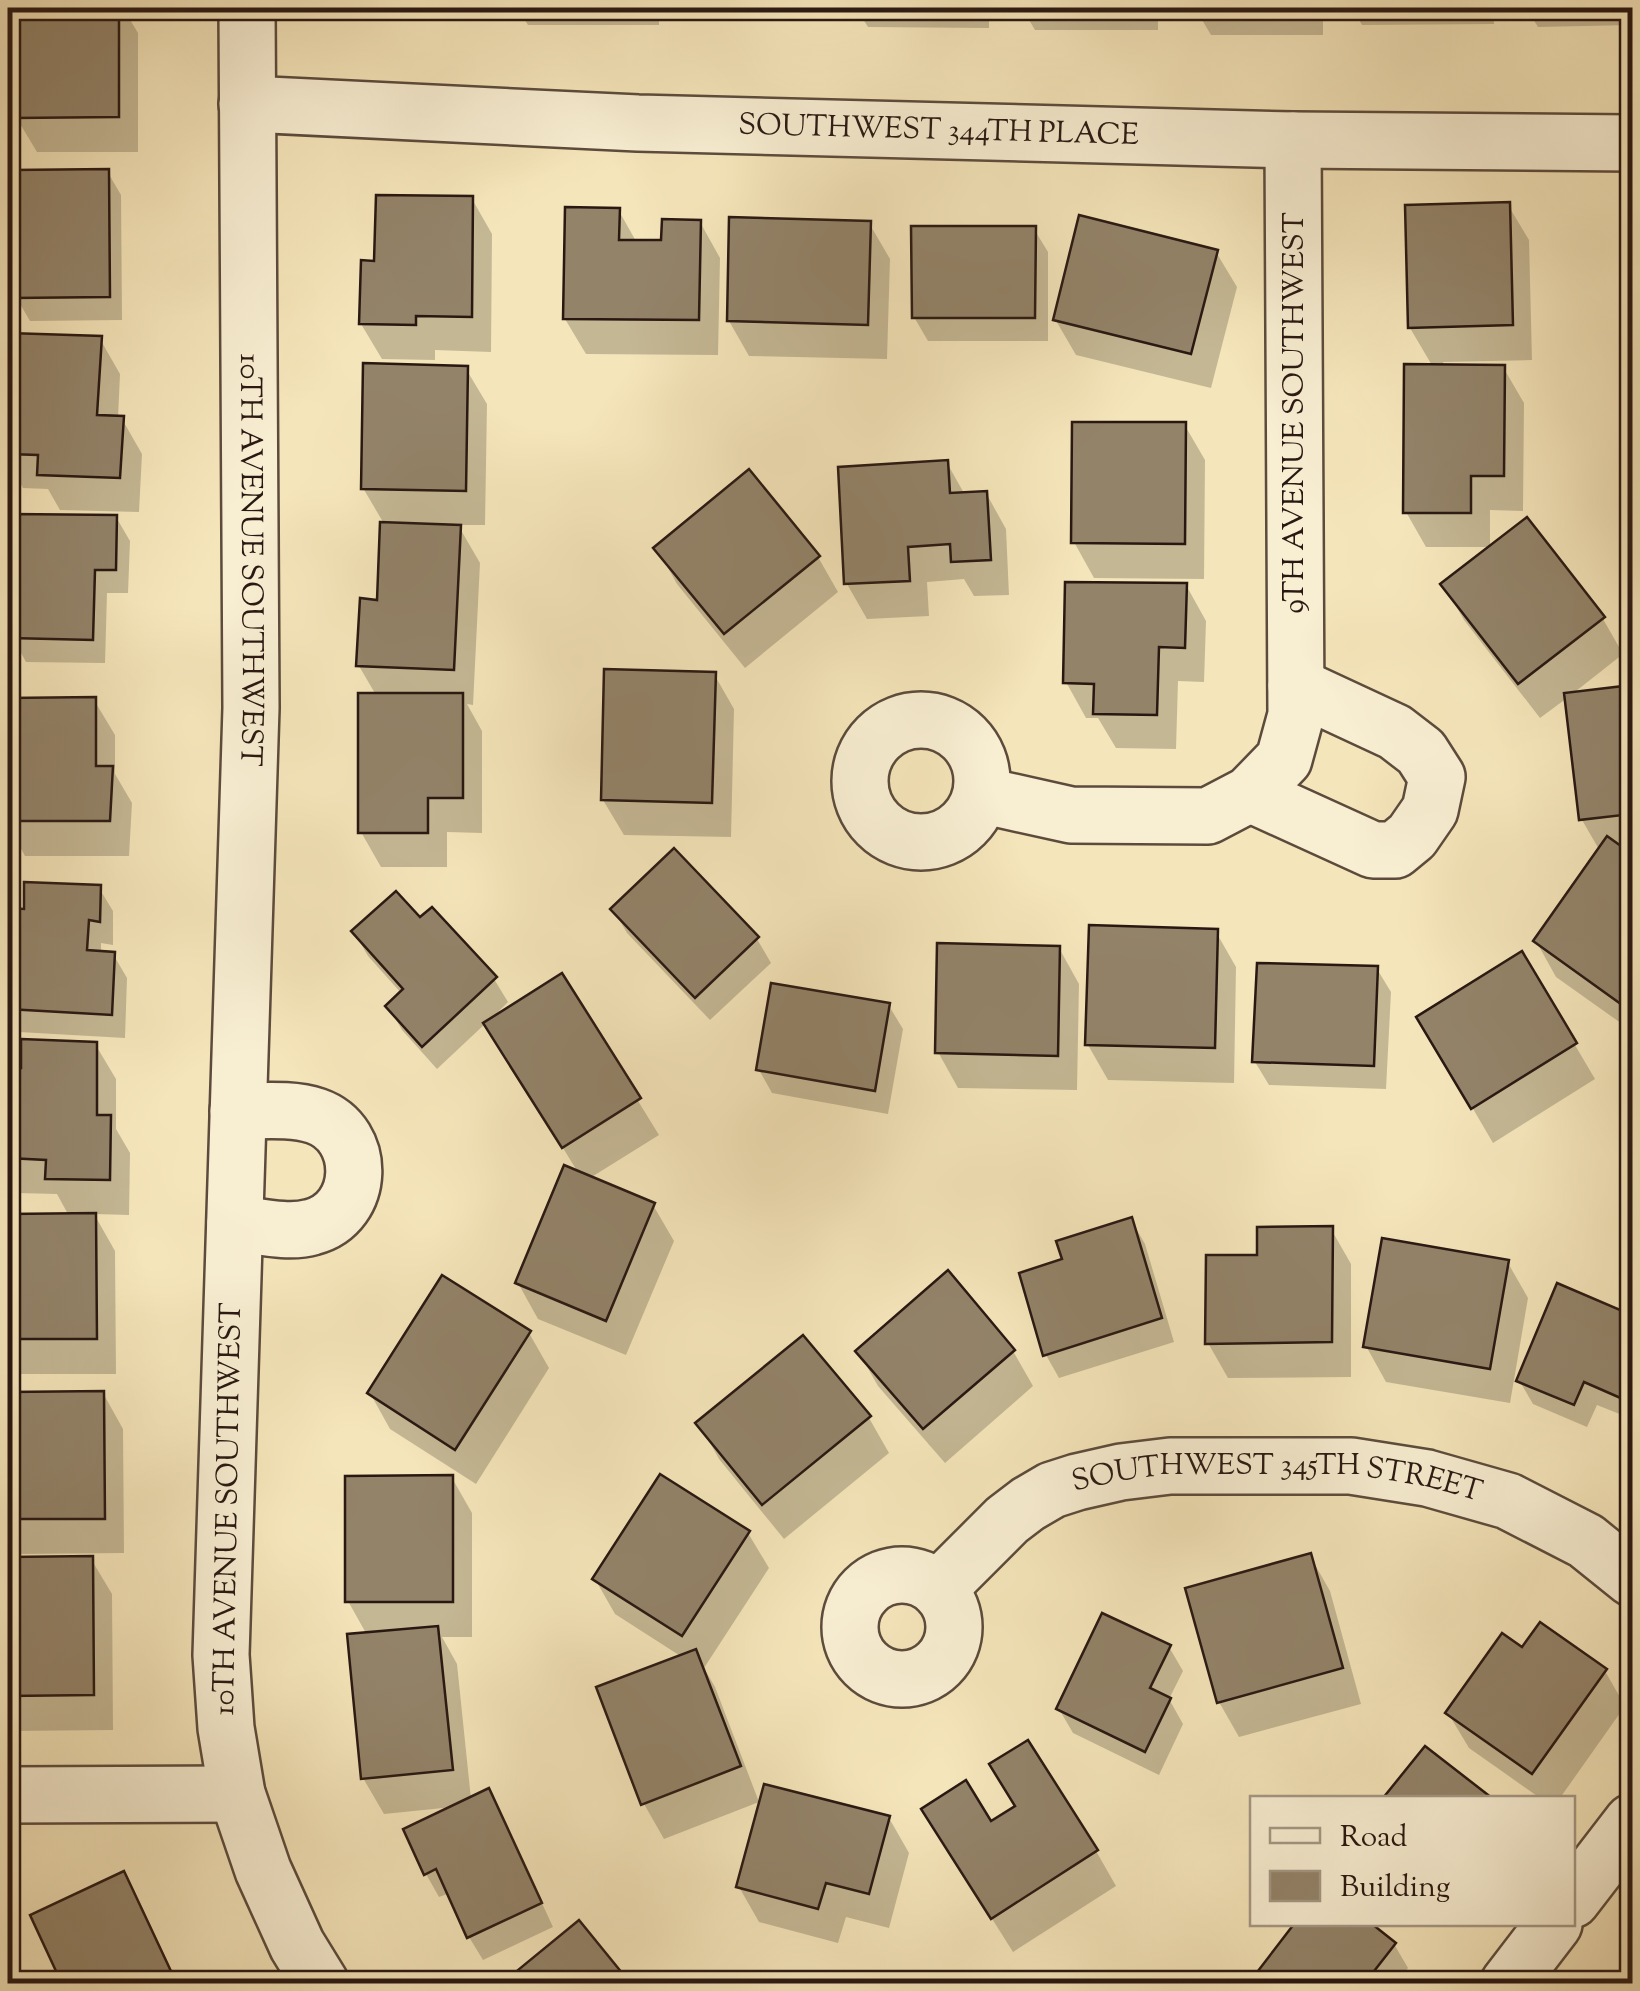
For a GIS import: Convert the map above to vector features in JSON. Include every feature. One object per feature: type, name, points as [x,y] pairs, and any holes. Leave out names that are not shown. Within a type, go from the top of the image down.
[{"type":"street","name":"10TH AVENUE SOUTHWEST","points":[[248,8],[251,708],[221,1655],[226,1728],[237,1794],[263,1870],[297,1945],[321,1984]]},
{"type":"street","name":"SOUTHWEST 344TH PLACE","points":[[248,104],[638,124],[1293,140],[1632,143]]},
{"type":"street","name":"9TH AVENUE SOUTHWEST","points":[[981,795],[1071,815],[1208,816],[1250,794],[1284,759],[1296,715],[1293,140]]},
{"type":"street","points":[[1250,794],[1373,850],[1394,850],[1412,836],[1430,810],[1437,777],[1420,752],[1394,732],[1296,686]]},
{"type":"street","points":[[234,1223],[294,1230],[314,1227],[332,1218],[346,1202],[354,1184],[354,1163],[348,1144],[336,1127],[318,1116],[299,1112],[238,1111]]},
{"type":"street","name":"SOUTHWEST 345TH STREET","points":[[938,1589],[1007,1520],[1052,1490],[1121,1472],[1208,1465],[1350,1466],[1426,1478],[1508,1501],[1586,1541],[1632,1578]]},
{"type":"street","points":[[8,1795],[237,1794]]},
{"type":"street","points":[[1575,1896],[1632,1822]]},
{"type":"street","points":[[1508,1984],[1552,1926]]},
{"type":"building","points":[[13,8],[119,8],[119,117],[14,118]]},
{"type":"building","points":[[109,169],[110,297],[13,298],[12,170]]},
{"type":"building","points":[[376,195],[473,196],[472,317],[416,316],[416,325],[359,324],[361,260],[374,261]]},
{"type":"building","points":[[1510,202],[1513,325],[1408,328],[1405,205]]},
{"type":"building","points":[[565,207],[620,208],[619,240],[661,240],[662,219],[701,220],[699,320],[563,319]]},
{"type":"building","points":[[1079,215],[1218,250],[1191,354],[1053,320]]},
{"type":"building","points":[[729,217],[871,221],[868,325],[727,321]]},
{"type":"building","points":[[911,226],[1036,226],[1035,318],[912,318]]},
{"type":"building","points":[[8,333],[102,336],[97,415],[124,416],[120,478],[37,475],[38,455],[8,454]]},
{"type":"building","points":[[363,363],[468,366],[466,491],[361,489]]},
{"type":"building","points":[[1404,364],[1505,365],[1504,476],[1471,476],[1471,513],[1403,513]]},
{"type":"building","points":[[1072,422],[1186,422],[1185,544],[1071,543]]},
{"type":"building","points":[[948,460],[950,493],[987,491],[991,560],[951,562],[950,544],[908,547],[910,581],[844,584],[838,467]]},
{"type":"building","points":[[749,469],[820,556],[724,634],[653,548]]},
{"type":"building","points":[[11,514],[117,515],[116,570],[95,570],[93,640],[10,638]]},
{"type":"building","points":[[1527,517],[1605,617],[1518,684],[1440,584]]},
{"type":"building","points":[[380,522],[461,525],[454,670],[356,666],[360,598],[377,600]]},
{"type":"building","points":[[1065,582],[1187,583],[1185,648],[1159,647],[1157,715],[1093,714],[1094,684],[1063,683]]},
{"type":"building","points":[[604,669],[716,672],[712,803],[601,800]]},
{"type":"building","points":[[1632,685],[1632,814],[1579,820],[1564,693]]},
{"type":"building","points":[[358,693],[463,693],[463,798],[428,798],[428,833],[358,833]]},
{"type":"building","points":[[96,697],[96,766],[113,766],[110,821],[8,821],[8,698]]},
{"type":"building","points":[[1607,836],[1632,854],[1632,1012],[1533,941]]},
{"type":"building","points":[[674,848],[759,937],[695,998],[610,909]]},
{"type":"building","points":[[24,882],[101,885],[100,922],[89,920],[87,950],[115,952],[112,1015],[8,1009],[8,908],[24,909]]},
{"type":"building","points":[[396,891],[420,917],[432,907],[497,977],[422,1047],[385,1006],[403,989],[351,931]]},
{"type":"building","points":[[1089,925],[1218,929],[1215,1048],[1085,1045]]},
{"type":"building","points":[[937,943],[1060,946],[1058,1056],[935,1053]]},
{"type":"building","points":[[1522,951],[1577,1043],[1471,1109],[1416,1017]]},
{"type":"building","points":[[1257,963],[1378,966],[1374,1066],[1252,1062]]},
{"type":"building","points":[[562,973],[641,1098],[562,1148],[483,1023]]},
{"type":"building","points":[[771,983],[890,1003],[875,1091],[756,1070]]},
{"type":"building","points":[[21,1039],[97,1042],[97,1115],[111,1115],[110,1180],[45,1179],[46,1160],[8,1158],[8,1068],[21,1068]]},
{"type":"building","points":[[564,1165],[655,1203],[606,1321],[515,1283]]},
{"type":"building","points":[[96,1213],[97,1339],[8,1339],[8,1214]]},
{"type":"building","points":[[1132,1217],[1162,1318],[1043,1356],[1019,1273],[1062,1259],[1056,1241]]},
{"type":"building","points":[[1333,1226],[1332,1342],[1205,1344],[1206,1255],[1257,1255],[1257,1227]]},
{"type":"building","points":[[1382,1238],[1509,1260],[1490,1369],[1363,1347]]},
{"type":"building","points":[[948,1270],[1015,1350],[923,1429],[855,1351]]},
{"type":"building","points":[[442,1275],[531,1331],[455,1450],[367,1393]]},
{"type":"building","points":[[1557,1283],[1632,1315],[1632,1403],[1584,1382],[1574,1405],[1516,1381]]},
{"type":"building","points":[[803,1335],[871,1416],[762,1505],[695,1423]]},
{"type":"building","points":[[104,1391],[105,1519],[8,1519],[8,1392]]},
{"type":"building","points":[[660,1474],[750,1531],[682,1636],[592,1579]]},
{"type":"building","points":[[453,1475],[453,1602],[345,1602],[345,1476]]},
{"type":"building","points":[[1311,1553],[1343,1668],[1217,1703],[1185,1588]]},
{"type":"building","points":[[93,1556],[94,1695],[8,1696],[8,1557]]},
{"type":"building","points":[[1102,1613],[1171,1645],[1150,1688],[1171,1698],[1145,1752],[1056,1709]]},
{"type":"building","points":[[1540,1622],[1607,1669],[1532,1774],[1445,1713],[1502,1633],[1522,1647]]},
{"type":"building","points":[[438,1626],[453,1770],[361,1779],[347,1634]]},
{"type":"building","points":[[696,1649],[741,1766],[641,1805],[596,1687]]},
{"type":"building","points":[[1028,1740],[1098,1850],[991,1919],[921,1809],[966,1780],[991,1821],[1015,1806],[989,1764]]},
{"type":"building","points":[[1425,1746],[1489,1796],[1385,1796]]},
{"type":"building","points":[[764,1784],[890,1816],[869,1894],[826,1883],[818,1909],[736,1887]]},
{"type":"building","points":[[489,1788],[542,1903],[467,1938],[436,1869],[424,1875],[403,1829]]},
{"type":"building","points":[[124,1871],[177,1984],[62,1984],[30,1915]]},
{"type":"building","points":[[579,1920],[631,1984],[501,1984]]},
{"type":"building","points":[[1292,1926],[1375,1926],[1396,1943],[1364,1984],[1248,1984]]}]
